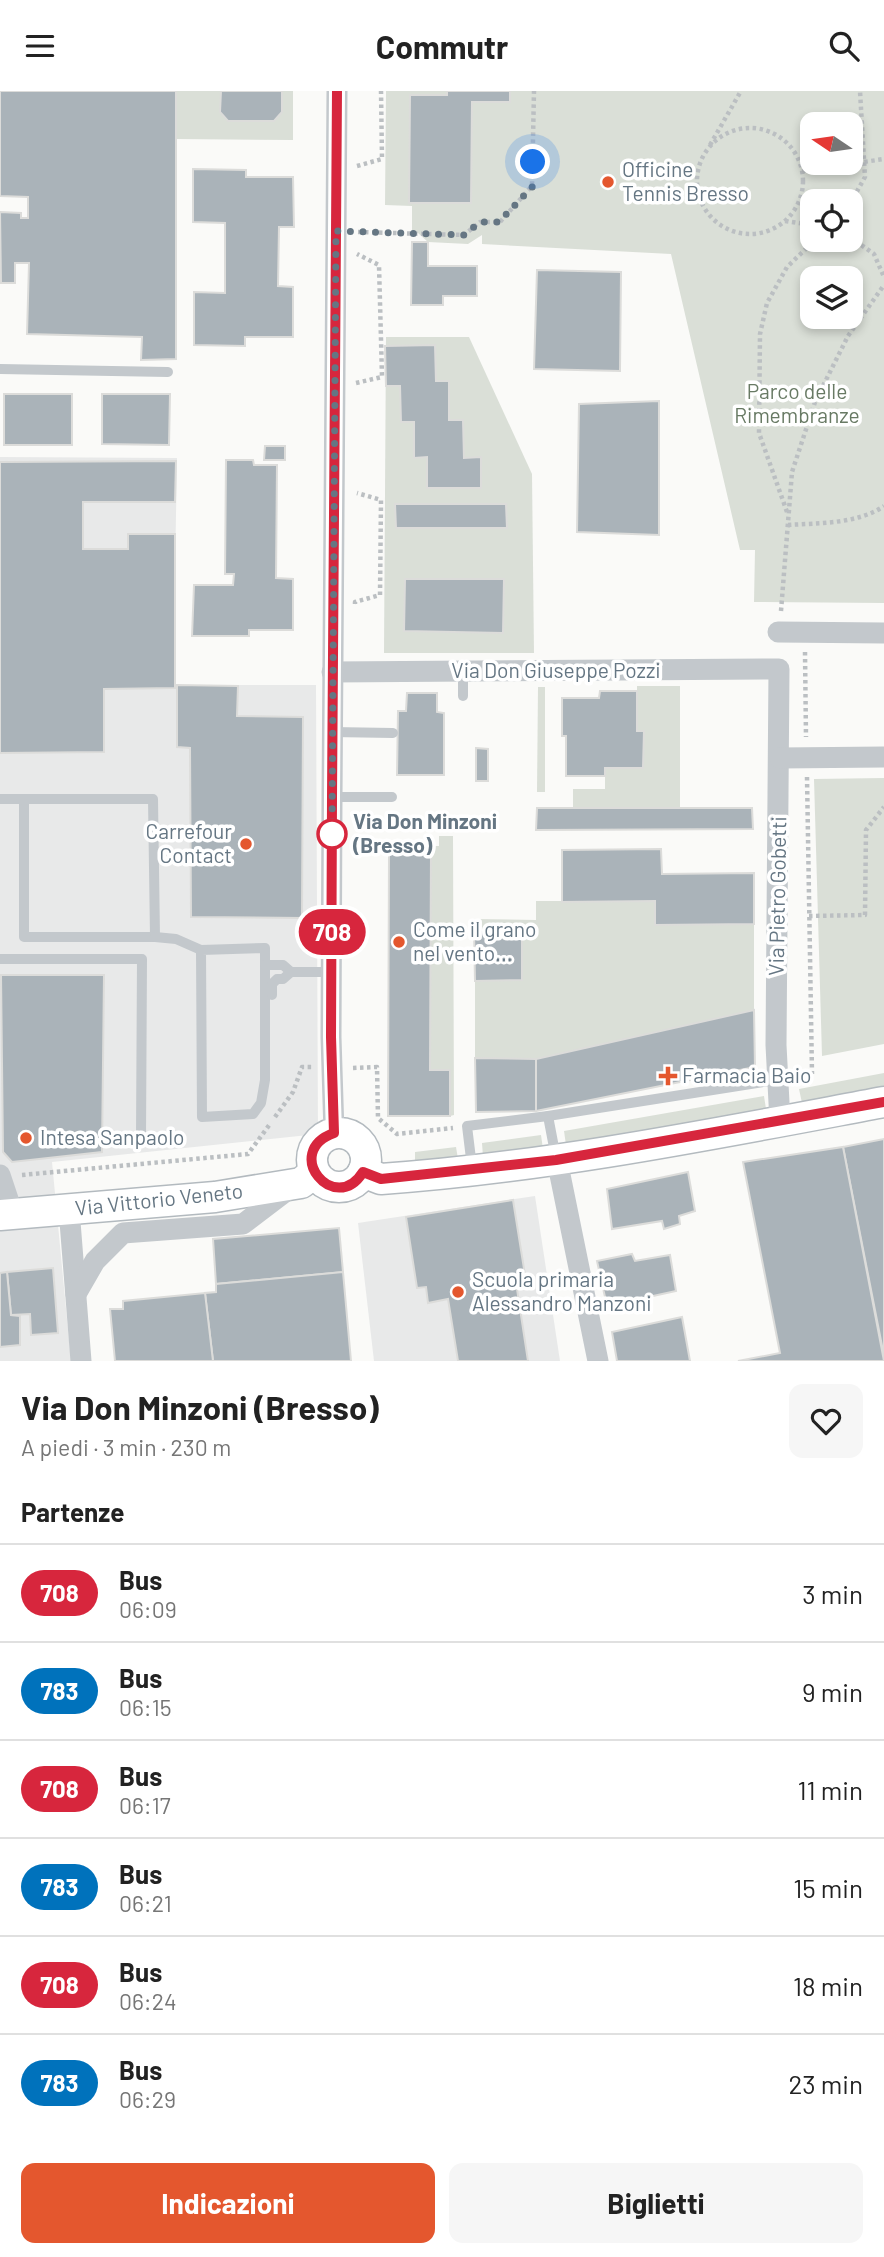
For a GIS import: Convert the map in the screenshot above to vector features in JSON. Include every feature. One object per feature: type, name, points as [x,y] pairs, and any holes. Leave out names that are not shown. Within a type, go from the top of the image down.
[{"type":"main road","points":[[363,1172],[381,1179],[556,1160],[884,1102]]},
{"type":"main road","points":[[334,1133],[343,1133],[358,1140],[366,1155],[363,1172],[359,1179],[344,1187],[305,1178],[312,1164],[314,1148],[326,1136],[334,1133]]},
{"type":"main road","name":"Via Vittorio Veneto","points":[[6,1214],[215,1197],[305,1178]]},
{"type":"street","points":[[334,1133],[331,972],[337,91]]},
{"type":"street","points":[[779,625],[805,633],[884,633]]},
{"type":"street","name":"Via Don Giuseppe Pozzi","points":[[332,672],[779,669]]},
{"type":"street","name":"Via Pietro Gobetti","points":[[779,669],[776,1080],[780,1122]]},
{"type":"street","points":[[780,758],[884,757]]},
{"type":"street","points":[[556,1160],[598,1361]]},
{"type":"street","points":[[0,1175],[6,1214]]},
{"type":"street","points":[[76,1294],[95,1261],[123,1233],[243,1224],[305,1178]]},
{"type":"street","points":[[69,1209],[81,1361]]},
{"type":"lane","points":[[0,369],[168,372]]},
{"type":"lane","points":[[463,672],[463,696]]},
{"type":"lane","points":[[332,732],[393,733]]},
{"type":"lane","points":[[332,797],[392,797]]},
{"type":"lane","points":[[0,799],[153,799],[155,937]]},
{"type":"lane","points":[[23,799],[24,937],[155,937],[176,939],[201,950],[265,948],[265,1080],[261,1103],[253,1114],[202,1118],[201,950]]},
{"type":"lane","points":[[0,959],[142,960],[141,1137]]},
{"type":"lane","points":[[265,965],[283,965],[292,972],[331,972]]},
{"type":"lane","points":[[265,1027],[272,1016],[272,984],[292,972]]},
{"type":"lane","points":[[472,1171],[467,1126],[776,1080]]},
{"type":"lane","points":[[548,1116],[556,1160]]},
{"type":"path","points":[[355,166],[382,159],[382,91]]},
{"type":"path","points":[[354,242],[354,232],[464,235],[480,222],[499,222],[533,186],[534,91]]},
{"type":"path","points":[[741,91],[699,164],[696,181],[699,198],[707,213],[720,225],[736,232],[761,232],[784,221],[796,207],[802,189],[802,175]]},
{"type":"path","points":[[858,189],[865,177],[860,91]]},
{"type":"path","points":[[708,149],[720,137],[736,129],[753,128],[770,132],[785,141],[796,155],[800,166]]},
{"type":"path","points":[[865,160],[884,159]]},
{"type":"path","points":[[784,221],[800,223]]},
{"type":"path","points":[[863,246],[874,254],[884,277]]},
{"type":"path","points":[[789,516],[759,432],[760,334],[767,303],[787,267],[803,252]]},
{"type":"path","points":[[354,253],[379,265],[382,377],[355,384]]},
{"type":"path","points":[[779,625],[792,472],[815,402],[848,336],[884,285]]},
{"type":"path","points":[[355,615],[355,602],[380,595],[381,500],[357,493]]},
{"type":"path","points":[[788,525],[832,522],[873,513],[884,506]]},
{"type":"path","points":[[805,633],[813,1074]]},
{"type":"path","points":[[809,916],[865,915],[866,830],[884,807]]},
{"type":"shaded area","points":[[0,457],[177,458],[173,685],[316,685],[318,1134],[52,1162],[71,1361],[0,1361]]},
{"type":"shaded area","name":"Scuola primaria Alessandro Manzoni","points":[[535,1196],[560,1361],[374,1361],[358,1223]]},
{"type":"green space","points":[[176,91],[293,91],[293,140],[176,139]]},
{"type":"green space","name":"Parco delle Rimembranze","points":[[386,91],[884,91],[884,603],[754,602],[755,550],[740,550],[671,254],[482,244],[482,235],[468,244],[428,242],[418,233],[412,234],[412,206],[385,205]]},
{"type":"green space","points":[[386,337],[469,337],[532,474],[534,653],[384,653]]},
{"type":"green space","points":[[637,686],[680,686],[680,808],[573,808],[573,789],[605,789],[605,768],[643,768],[644,732],[637,731]]},
{"type":"green space","points":[[538,687],[545,687],[545,792],[537,792]]},
{"type":"green space","points":[[884,778],[884,1044],[822,1056],[814,779]]},
{"type":"green space","points":[[439,836],[453,836],[454,1115],[450,1116],[450,1070],[430,1070],[431,846],[439,846]]},
{"type":"green space","points":[[536,901],[655,901],[656,925],[754,924],[754,1010],[536,1059],[475,1058],[475,981],[522,980],[522,929],[474,930],[474,919],[536,920]]},
{"type":"green space","points":[[884,1073],[884,1088],[802,1103],[799,1089]]},
{"type":"green space","points":[[764,1096],[766,1109],[566,1145],[564,1131]]},
{"type":"green space","points":[[541,1135],[543,1149],[483,1157],[482,1143]]},
{"type":"green space","points":[[456,1147],[458,1159],[415,1164],[415,1152]]},
{"type":"building","points":[[0,91],[176,91],[176,359],[141,360],[142,337],[27,334],[29,263],[15,263],[15,283],[1,283],[0,212],[21,213],[21,218],[28,218],[28,197],[0,196]]},
{"type":"building","points":[[221,91],[282,91],[282,112],[274,121],[228,121],[220,112]]},
{"type":"building","points":[[447,91],[510,91],[510,102],[472,102],[471,203],[409,203],[410,95],[447,95]]},
{"type":"building","points":[[193,169],[246,170],[246,177],[293,177],[294,227],[279,227],[278,286],[293,287],[293,337],[245,337],[245,346],[194,345],[194,292],[225,293],[225,223],[193,222]]},
{"type":"building","points":[[412,242],[428,242],[428,266],[477,266],[477,296],[443,296],[443,305],[411,305]]},
{"type":"building","points":[[537,270],[621,272],[620,371],[534,369]]},
{"type":"building","points":[[435,345],[436,381],[449,381],[449,420],[463,420],[464,458],[481,457],[481,488],[427,488],[427,457],[414,458],[414,422],[401,422],[400,386],[386,386],[385,346]]},
{"type":"building","points":[[4,394],[72,394],[72,445],[4,445]]},
{"type":"building","points":[[102,394],[170,394],[169,445],[102,444]]},
{"type":"building","points":[[659,401],[659,535],[577,532],[579,404]]},
{"type":"building","points":[[265,446],[285,446],[285,460],[264,460]]},
{"type":"building","points":[[226,460],[253,460],[254,465],[277,465],[276,578],[293,579],[293,630],[249,630],[249,636],[192,636],[194,585],[233,585],[234,574],[225,574]]},
{"type":"building","points":[[176,461],[175,502],[83,502],[83,549],[128,549],[128,534],[175,534],[175,688],[104,689],[104,752],[0,753],[0,462]]},
{"type":"building","points":[[395,504],[506,504],[507,528],[396,528]]},
{"type":"building","points":[[405,579],[504,579],[503,633],[404,631]]},
{"type":"building","name":"Carrefour Contact","points":[[177,685],[238,686],[237,716],[303,717],[302,918],[191,917],[190,748],[177,747]]},
{"type":"building","points":[[600,691],[637,691],[637,731],[644,731],[643,768],[605,768],[605,776],[566,776],[562,698],[599,698]]},
{"type":"building","points":[[407,693],[437,693],[437,712],[444,713],[444,775],[397,775],[398,711],[406,711]]},
{"type":"building","points":[[476,748],[488,749],[488,781],[476,781]]},
{"type":"building","points":[[537,808],[752,808],[753,829],[536,830]]},
{"type":"building","points":[[661,849],[662,874],[754,873],[754,924],[655,925],[655,901],[562,902],[562,850]]},
{"type":"building","points":[[389,853],[431,853],[430,1070],[450,1070],[450,1116],[388,1116]]},
{"type":"building","points":[[522,929],[522,980],[475,981],[474,930]]},
{"type":"building","points":[[1,975],[104,975],[102,1152],[12,1162],[3,1152]]},
{"type":"building","points":[[754,1010],[755,1067],[536,1111],[536,1059]]},
{"type":"building","points":[[475,1058],[536,1059],[536,1111],[476,1112]]},
{"type":"building","points":[[884,1139],[884,1356],[843,1147]]},
{"type":"building","points":[[843,1147],[884,1361],[738,1361],[780,1353],[743,1162]]},
{"type":"building","points":[[688,1172],[695,1211],[679,1216],[680,1224],[664,1229],[662,1221],[612,1229],[607,1189]]},
{"type":"building","points":[[513,1200],[525,1275],[515,1276],[528,1361],[458,1361],[448,1299],[428,1303],[426,1287],[417,1288],[406,1217]]},
{"type":"building","points":[[339,1228],[343,1272],[216,1284],[213,1239]]},
{"type":"building","points":[[632,1254],[635,1261],[670,1255],[676,1291],[607,1306],[597,1261]]},
{"type":"building","points":[[53,1268],[58,1333],[31,1335],[30,1314],[11,1315],[7,1272]]},
{"type":"building","points":[[7,1272],[11,1315],[20,1316],[20,1345],[0,1347],[0,1273]]},
{"type":"building","points":[[343,1272],[351,1361],[213,1361],[205,1293],[216,1292],[216,1284]]},
{"type":"building","points":[[205,1293],[213,1361],[115,1361],[110,1309],[123,1309],[123,1301]]},
{"type":"building","points":[[682,1317],[690,1361],[617,1361],[612,1332]]},
{"type":"bus line","name":"708","points":[[337,91],[331,1037],[334,1133],[319,1141],[314,1148],[314,1173],[327,1185],[344,1187],[359,1179],[363,1172],[381,1179],[414,1177],[556,1160],[884,1102]]},
{"type":"place","name":"Officine Tennis Bresso","points":[[608,182]]},
{"type":"place","name":"Via Don Minzoni (Bresso)","points":[[332,834]]},
{"type":"place","name":"Carrefour Contact","points":[[246,844]]},
{"type":"place","name":"Come il grano nel vento...","points":[[399,942]]},
{"type":"place","name":"Farmacia Baio","points":[[668,1076]]},
{"type":"place","name":"Intesa Sanpaolo","points":[[26,1138]]},
{"type":"place","name":"Scuola primaria Alessandro Manzoni","points":[[458,1292]]},
{"type":"route","points":[[332,834],[336,231],[464,235],[480,222],[499,222],[533,186],[533,162]]}]
